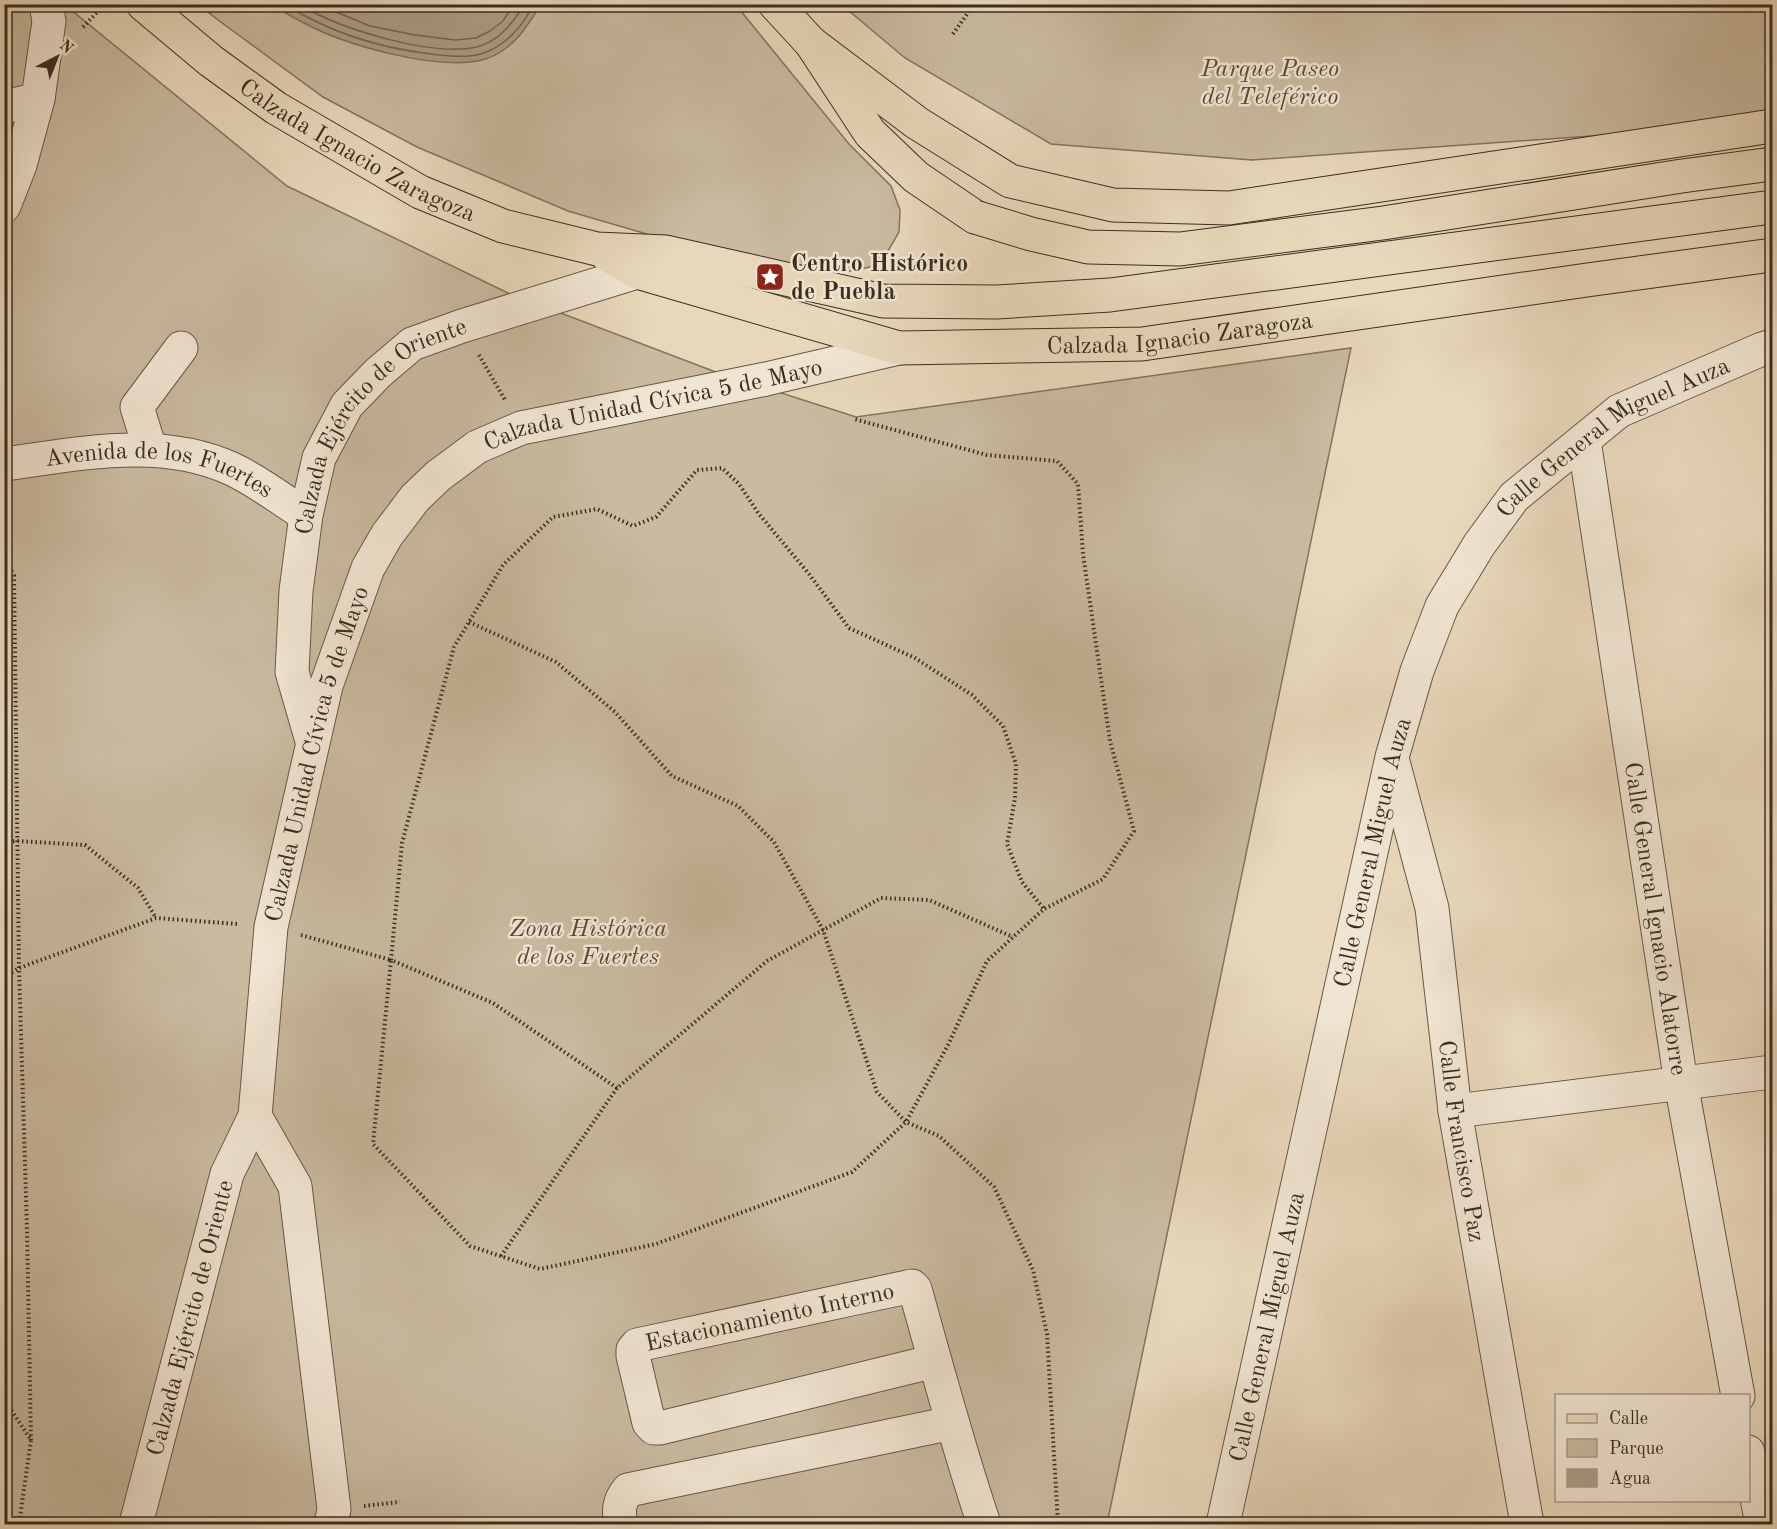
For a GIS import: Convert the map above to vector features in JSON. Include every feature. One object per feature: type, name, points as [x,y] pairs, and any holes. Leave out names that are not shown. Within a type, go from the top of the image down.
[{"type":"main road","name":"Calzada Ignacio Zaragoza","points":[[142,4],[212,61],[276,108],[420,192],[502,226],[597,249],[666,252],[884,301],[997,302],[1110,296],[1773,207]]},
{"type":"main road","points":[[775,4],[811,44],[870,133],[916,177],[975,217],[1031,234],[1088,247],[1180,249],[1383,223],[1683,176],[1773,166]]},
{"type":"main road","points":[[811,44],[917,123],[1010,181],[1113,205],[1229,208],[1773,126]]},
{"type":"main road","points":[[1718,135],[1773,166]]},
{"type":"main road","points":[[1758,257],[1773,238]]},
{"type":"main road","name":"Calzada Ignacio Zaragoza","points":[[597,249],[637,272],[899,348],[1142,344],[1758,257]]},
{"type":"street","points":[[4,206],[20,165],[38,99],[49,21],[46,4]]},
{"type":"street","points":[[4,106],[38,99]]},
{"type":"street","name":"Calzada Ejército de Oriente","points":[[313,743],[292,672],[296,591],[306,515],[319,458],[347,405],[378,373],[412,344],[462,326],[637,272],[666,252]]},
{"type":"street","name":"Calle General Miguel Auza","points":[[1223,1524],[1392,758],[1417,671],[1442,606],[1479,545],[1514,497],[1619,411],[1773,346]]},
{"type":"street","points":[[150,449],[136,407],[181,348]]},
{"type":"street","name":"Calzada Unidad Cívica 5 de Mayo","points":[[255,1116],[271,927],[326,686],[368,568],[387,535],[415,498],[438,476],[477,447],[521,428],[766,379],[899,348]]},
{"type":"street","name":"Calle General Ignacio Alatorre","points":[[1584,440],[1681,1083],[1738,1394]]},
{"type":"street","name":"Avenida de los Fuertes","points":[[4,464],[100,452],[150,449],[192,455],[232,469],[306,515]]},
{"type":"street","name":"Calle Francisco Paz","points":[[1392,758],[1432,908],[1455,1111],[1527,1524]]},
{"type":"street","points":[[1455,1111],[1773,1072]]},
{"type":"street","points":[[255,1116],[295,1186],[334,1509],[331,1524]]},
{"type":"street","name":"Calzada Ejército de Oriente","points":[[136,1524],[227,1174],[255,1116]]},
{"type":"street","name":"Estacionamiento Interno","points":[[908,1286],[915,1288],[935,1361],[654,1428],[649,1423],[633,1350],[637,1345],[908,1286]]},
{"type":"street","points":[[935,1361],[984,1524]]},
{"type":"street","points":[[621,1524],[618,1511],[621,1498],[628,1490],[952,1423]]},
{"type":"street","points":[[1750,1458],[1762,1524]]},
{"type":"path","points":[[953,34],[974,4]]},
{"type":"path","points":[[462,326],[521,428]]},
{"type":"path","points":[[854,419],[987,455],[1057,461],[1078,483],[1083,554],[1110,741],[1134,831],[1103,879],[1044,909],[987,961],[948,1045],[906,1122],[852,1172],[657,1244],[540,1269],[470,1246],[374,1144],[402,843],[454,647],[503,565],[553,517],[597,509],[633,526],[656,517],[697,470],[722,468],[739,484],[759,514],[809,574],[849,628],[915,658],[972,695],[1003,726],[1016,764],[1015,798],[1007,844],[1022,882],[1044,909]]},
{"type":"path","points":[[4,560],[14,575],[19,968],[31,1440],[19,1524]]},
{"type":"path","points":[[469,622],[556,662],[615,712],[672,776],[738,806],[774,842],[823,930],[877,1092],[906,1122],[939,1136],[994,1187],[1033,1270],[1047,1334],[1058,1524]]},
{"type":"path","points":[[4,843],[17,841],[85,845],[138,888],[156,918]]},
{"type":"path","points":[[501,1256],[617,1088],[767,962],[881,898],[929,900],[1013,937]]},
{"type":"path","points":[[4,977],[19,968],[156,918],[271,927],[391,960],[493,1003],[617,1088]]},
{"type":"path","points":[[4,1399],[31,1440]]},
{"type":"green space","name":"Zona Histórica de los Fuertes","points":[[5,5],[65,5],[287,186],[508,293],[713,371],[856,417],[1351,348],[1107,1524],[5,1524]]},
{"type":"green space","points":[[199,5],[736,5],[849,144],[891,186],[900,210],[899,232],[888,251],[870,267],[845,272],[698,249],[568,211],[417,147],[323,97]]},
{"type":"green space","name":"Parque Paseo del Teleférico","points":[[842,5],[1772,5],[1772,123],[1252,160],[1051,144],[905,58]]},
{"type":"water","points":[[273,5],[539,5],[521,33],[512,43],[495,55],[482,60],[441,62],[391,54],[343,40],[296,19]]},
{"type":"place","name":"Centro Histórico de Puebla","points":[[770,277]]}]
